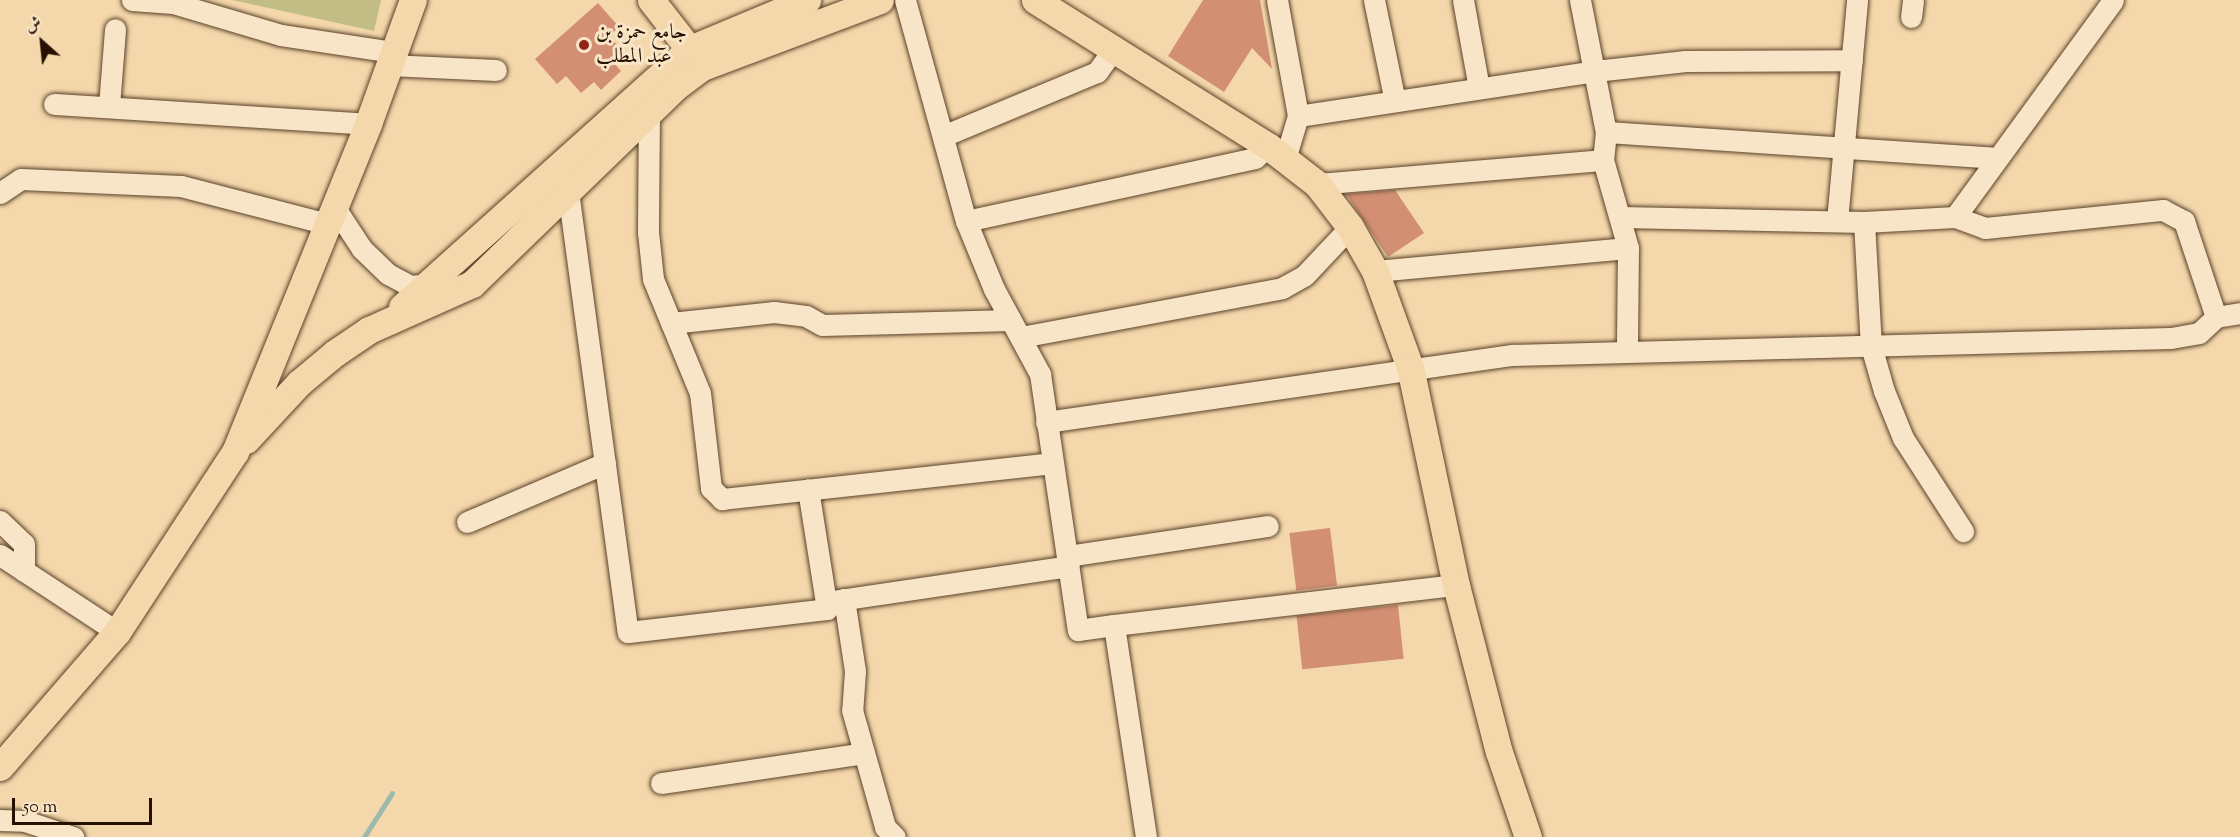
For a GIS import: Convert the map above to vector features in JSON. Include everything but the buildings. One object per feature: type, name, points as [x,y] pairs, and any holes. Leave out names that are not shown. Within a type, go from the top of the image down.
[{"type":"main road","points":[[235,452],[332,216],[413,0]]},
{"type":"main road","points":[[651,0],[696,58]]},
{"type":"main road","points":[[383,324],[696,58],[807,0]]},
{"type":"main road","points":[[0,767],[117,632],[235,452],[299,383],[335,353],[383,324],[472,284],[650,111],[696,58],[880,0]]},
{"type":"main road","points":[[1035,0],[1277,152],[1317,184],[1350,227],[1375,271],[1410,367],[1456,585],[1499,752],[1528,837]]},
{"type":"street","points":[[132,0],[173,3],[281,35],[392,59],[496,69]]},
{"type":"street","points":[[905,0],[966,221],[1040,374],[1078,630],[1456,585]]},
{"type":"street","points":[[966,221],[1277,152],[1298,116],[1277,0]]},
{"type":"street","points":[[1374,0],[1395,101]]},
{"type":"street","points":[[1463,0],[1479,88]]},
{"type":"street","points":[[1580,0],[1606,132],[1603,160],[1628,248],[1627,350]]},
{"type":"street","points":[[1838,221],[1857,0]]},
{"type":"street","points":[[1955,217],[1995,158],[2113,0]]},
{"type":"street","points":[[109,106],[115,29]]},
{"type":"street","points":[[943,136],[1097,72],[1114,50]]},
{"type":"street","points":[[1298,116],[1595,71],[1684,61],[1852,60]]},
{"type":"street","points":[[54,104],[368,124]]},
{"type":"street","points":[[650,111],[648,232],[653,279],[700,393],[711,488],[722,499],[1052,463]]},
{"type":"street","points":[[1606,132],[1844,146],[1995,158]]},
{"type":"street","points":[[1317,184],[1603,160]]},
{"type":"street","points":[[0,193],[21,179],[58,178],[181,186],[332,216],[388,274],[411,286],[431,284]]},
{"type":"street","points":[[568,191],[628,632],[827,609],[834,600],[1268,526]]},
{"type":"street","points":[[1621,217],[1864,222],[1955,217],[1985,228],[2163,210],[2184,221],[2216,317]]},
{"type":"street","points":[[1864,222],[1871,346],[1903,438],[1963,531]]},
{"type":"street","points":[[671,324],[774,312],[806,316],[822,325],[1016,328],[1282,288],[1305,275],[1350,227]]},
{"type":"street","points":[[1375,271],[1628,248]]},
{"type":"street","points":[[1046,422],[1410,367],[1512,355],[1627,350],[2170,338],[2199,333],[2216,317],[2240,313]]},
{"type":"street","points":[[467,522],[605,463]]},
{"type":"street","points":[[808,489],[834,600],[855,671],[852,710],[885,827],[895,837]]},
{"type":"street","points":[[0,521],[24,544],[24,571]]},
{"type":"street","points":[[0,555],[117,632]]},
{"type":"street","points":[[1114,625],[1146,837]]},
{"type":"street","points":[[661,783],[864,753]]},
{"type":"street","points":[[0,819],[25,821],[73,837]]},
{"type":"shaded area","points":[[232,0],[381,0],[374,31]]},
{"type":"waterway","points":[[364,837],[392,793]]},
{"type":"place","name":"جامع حمزة بن عبد المطلب","points":[[584,45]]}]
